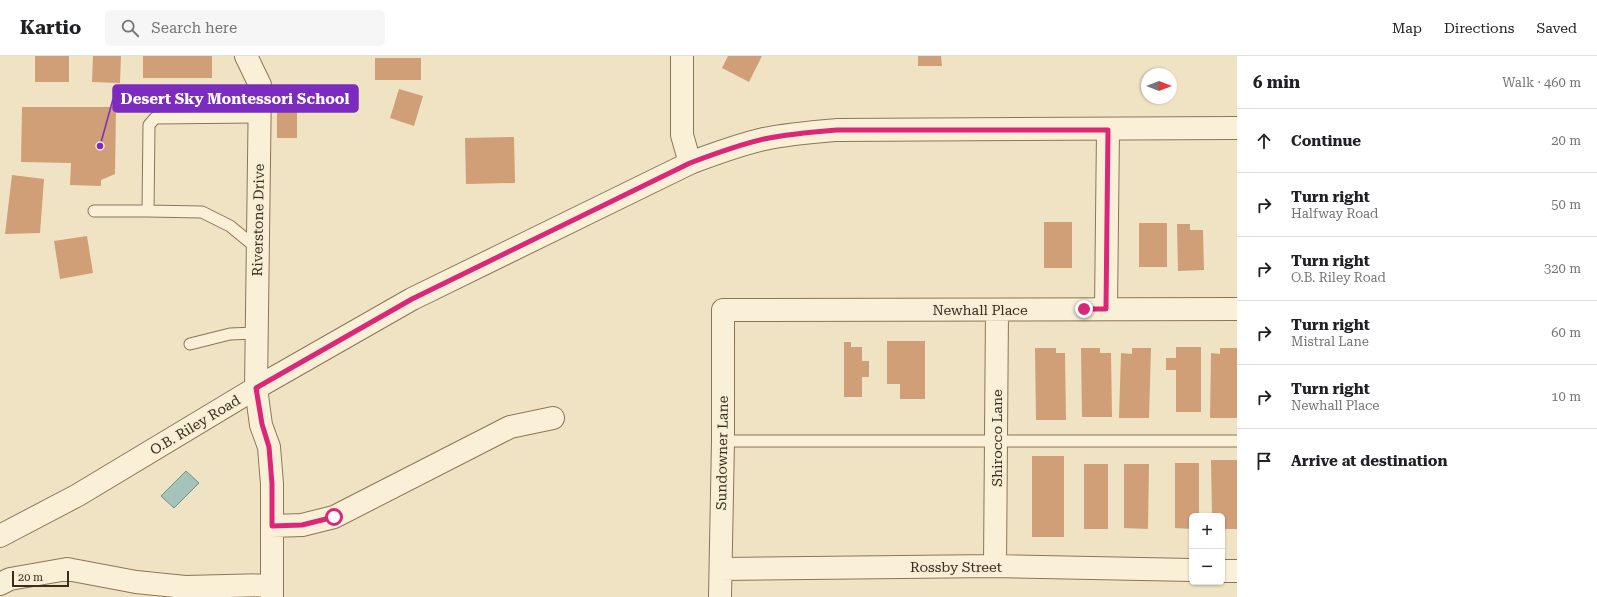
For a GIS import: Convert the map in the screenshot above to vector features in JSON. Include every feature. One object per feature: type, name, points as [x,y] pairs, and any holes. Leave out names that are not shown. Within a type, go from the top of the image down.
[{"type":"street","name":"Riverstone Drive","points":[[246,56],[260,85],[256,388],[262,424],[269,447],[272,484],[272,591]]},
{"type":"street","points":[[682,56],[682,135],[690,163]]},
{"type":"street","name":"O.B. Riley Road","points":[[0,536],[78,495],[256,388],[412,299],[690,163],[727,150],[762,140],[797,134],[831,131],[1237,128]]},
{"type":"street","points":[[1106,309],[1108,130]]},
{"type":"street","name":"Newhall Place","points":[[723,310],[1237,309]]},
{"type":"street","name":"Sundowner Lane","points":[[720,597],[723,441],[723,310]]},
{"type":"street","name":"Shirocco Lane","points":[[995,566],[997,310]]},
{"type":"street","points":[[272,526],[302,525],[334,517],[510,428],[553,418]]},
{"type":"street","name":"Rossby Street","points":[[721,569],[995,566],[1189,570]]},
{"type":"street","points":[[0,584],[10,579],[67,569],[135,590],[186,587],[272,591]]},
{"type":"street","points":[[1225,571],[1237,571]]},
{"type":"lane","points":[[148,211],[149,125],[155,118],[260,117]]},
{"type":"lane","points":[[94,211],[202,212],[230,226],[258,249]]},
{"type":"lane","points":[[190,344],[230,334],[257,333]]},
{"type":"lane","points":[[723,441],[1237,440]]},
{"type":"water","points":[[186,471],[199,483],[174,508],[161,496]]},
{"type":"building","points":[[35,56],[69,56],[69,82],[35,82]]},
{"type":"building","points":[[93,56],[121,56],[120,83],[92,82]]},
{"type":"building","points":[[143,56],[212,56],[212,78],[143,78]]},
{"type":"building","points":[[728,56],[762,56],[749,82],[722,68]]},
{"type":"building","points":[[918,56],[941,56],[942,66],[918,66]]},
{"type":"building","points":[[375,58],[421,58],[421,80],[375,80]]},
{"type":"building","points":[[399,89],[423,96],[414,126],[390,118]]},
{"type":"building","points":[[277,95],[297,95],[297,138],[277,138]]},
{"type":"building","points":[[22,107],[116,107],[115,174],[101,180],[101,186],[70,185],[71,163],[21,162]]},
{"type":"building","points":[[514,137],[515,183],[466,184],[465,138]]},
{"type":"building","points":[[12,175],[44,179],[40,233],[5,234]]},
{"type":"building","points":[[1044,222],[1072,222],[1072,268],[1044,268]]},
{"type":"building","points":[[1139,223],[1167,223],[1167,267],[1139,267]]},
{"type":"building","points":[[1177,224],[1190,224],[1190,230],[1203,230],[1204,270],[1178,271]]},
{"type":"building","points":[[87,236],[93,273],[60,279],[54,241]]},
{"type":"building","points":[[887,341],[925,341],[925,399],[900,399],[900,384],[887,384]]},
{"type":"building","points":[[844,342],[851,342],[851,347],[862,347],[862,361],[869,361],[869,377],[862,377],[862,397],[844,397]]},
{"type":"building","points":[[1176,347],[1201,347],[1201,412],[1176,412],[1176,370],[1166,370],[1166,358],[1176,358]]},
{"type":"building","points":[[1035,348],[1056,348],[1056,353],[1065,353],[1066,420],[1036,420]]},
{"type":"building","points":[[1081,348],[1100,348],[1100,353],[1111,353],[1112,417],[1082,417]]},
{"type":"building","points":[[1132,348],[1151,348],[1149,418],[1119,418],[1121,353],[1132,354]]},
{"type":"building","points":[[1220,348],[1237,348],[1237,418],[1210,418],[1211,353],[1220,354]]},
{"type":"building","points":[[1032,456],[1064,456],[1064,537],[1032,537]]},
{"type":"building","points":[[1211,460],[1237,460],[1237,529],[1225,529],[1225,513],[1212,513]]},
{"type":"building","points":[[1175,463],[1199,463],[1199,513],[1189,513],[1189,529],[1175,528]]},
{"type":"building","points":[[1084,464],[1108,464],[1108,529],[1084,529]]},
{"type":"building","points":[[1124,464],[1149,464],[1148,529],[1124,528]]},
{"type":"place","name":"Desert Sky Montessori School","points":[[100,146]]},
{"type":"route","points":[[334,517],[302,525],[272,526],[272,484],[269,447],[262,424],[256,388],[412,299],[690,163],[762,140],[797,134],[837,130],[1108,130],[1106,309],[1084,309]]}]
